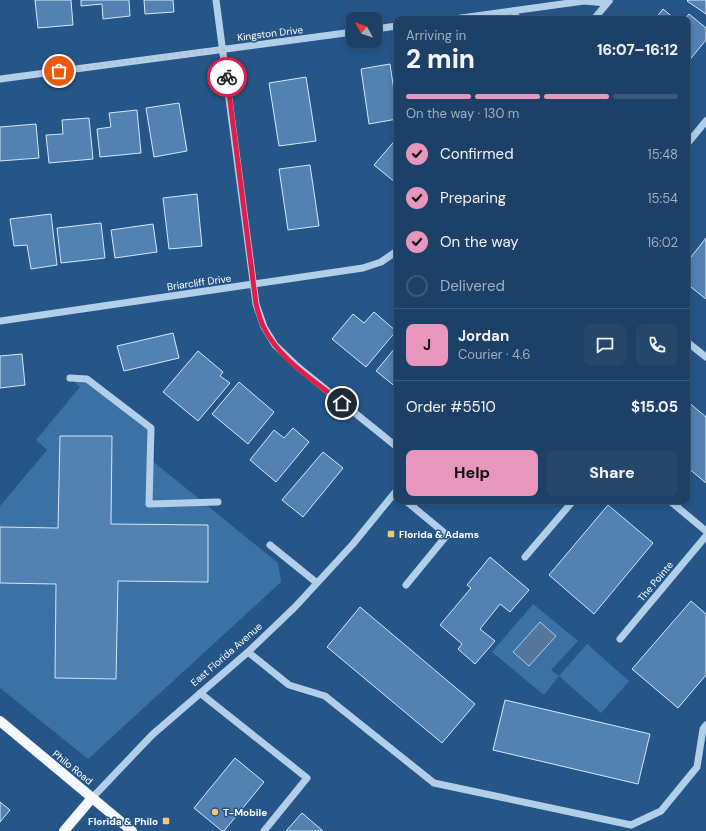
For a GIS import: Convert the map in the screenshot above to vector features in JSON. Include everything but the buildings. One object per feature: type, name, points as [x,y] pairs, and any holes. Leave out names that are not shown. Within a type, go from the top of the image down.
[{"type":"main road","name":"Philo Road","points":[[0,721],[132,831]]},
{"type":"main road","name":"East Florida Avenue","points":[[64,831],[92,798]]},
{"type":"street","points":[[216,0],[253,284],[256,304],[264,327],[275,345],[298,367],[394,445]]},
{"type":"street","points":[[476,16],[584,1],[608,2]]},
{"type":"street","points":[[596,16],[608,2]]},
{"type":"street","points":[[513,11],[516,16]]},
{"type":"street","points":[[382,28],[394,26]]},
{"type":"street","name":"Kingston Drive","points":[[0,79],[346,33]]},
{"type":"street","points":[[690,140],[706,121]]},
{"type":"street","name":"Briarcliff Drive","points":[[0,321],[363,268],[381,262],[394,253]]},
{"type":"street","points":[[690,344],[706,357]]},
{"type":"street","points":[[70,378],[87,379],[151,428],[148,504],[218,502]]},
{"type":"street","name":"East Florida Avenue","points":[[92,798],[132,754],[248,652],[295,607],[353,544],[394,494]]},
{"type":"street","points":[[406,584],[447,535],[410,504]]},
{"type":"street","points":[[525,557],[570,504]]},
{"type":"street","points":[[674,504],[706,531]]},
{"type":"street","name":"The Pointe","points":[[620,639],[706,536]]},
{"type":"street","points":[[270,545],[317,583]]},
{"type":"street","points":[[248,652],[289,685],[325,696],[434,784],[631,825],[661,811],[697,767],[703,729],[706,726]]},
{"type":"street","points":[[200,693],[307,778],[264,831]]},
{"type":"shaded area","points":[[70,378],[87,379],[151,428],[150,459],[278,563],[281,582],[88,759],[0,688],[0,583],[56,584],[55,678],[116,679],[118,581],[207,582],[208,525],[111,524],[112,437],[60,436],[58,528],[0,527],[0,506],[47,450],[36,440],[80,387]]},
{"type":"shaded area","points":[[533,604],[578,641],[551,670],[559,676],[544,695],[492,652]]},
{"type":"shaded area","points":[[540,622],[556,636],[529,666],[513,652]]},
{"type":"shaded area","points":[[587,644],[629,681],[601,713],[559,676]]},
{"type":"way so far","points":[[59,71],[223,49],[227,77]]},
{"type":"place","name":"Florida & Adams","points":[[391,534]]},
{"type":"place","name":"T-Mobile","points":[[215,812]]},
{"type":"place","name":"Florida & Philo","points":[[166,821]]},
{"type":"route","points":[[227,77],[253,284],[256,304],[264,327],[275,345],[298,367],[342,403]]}]
